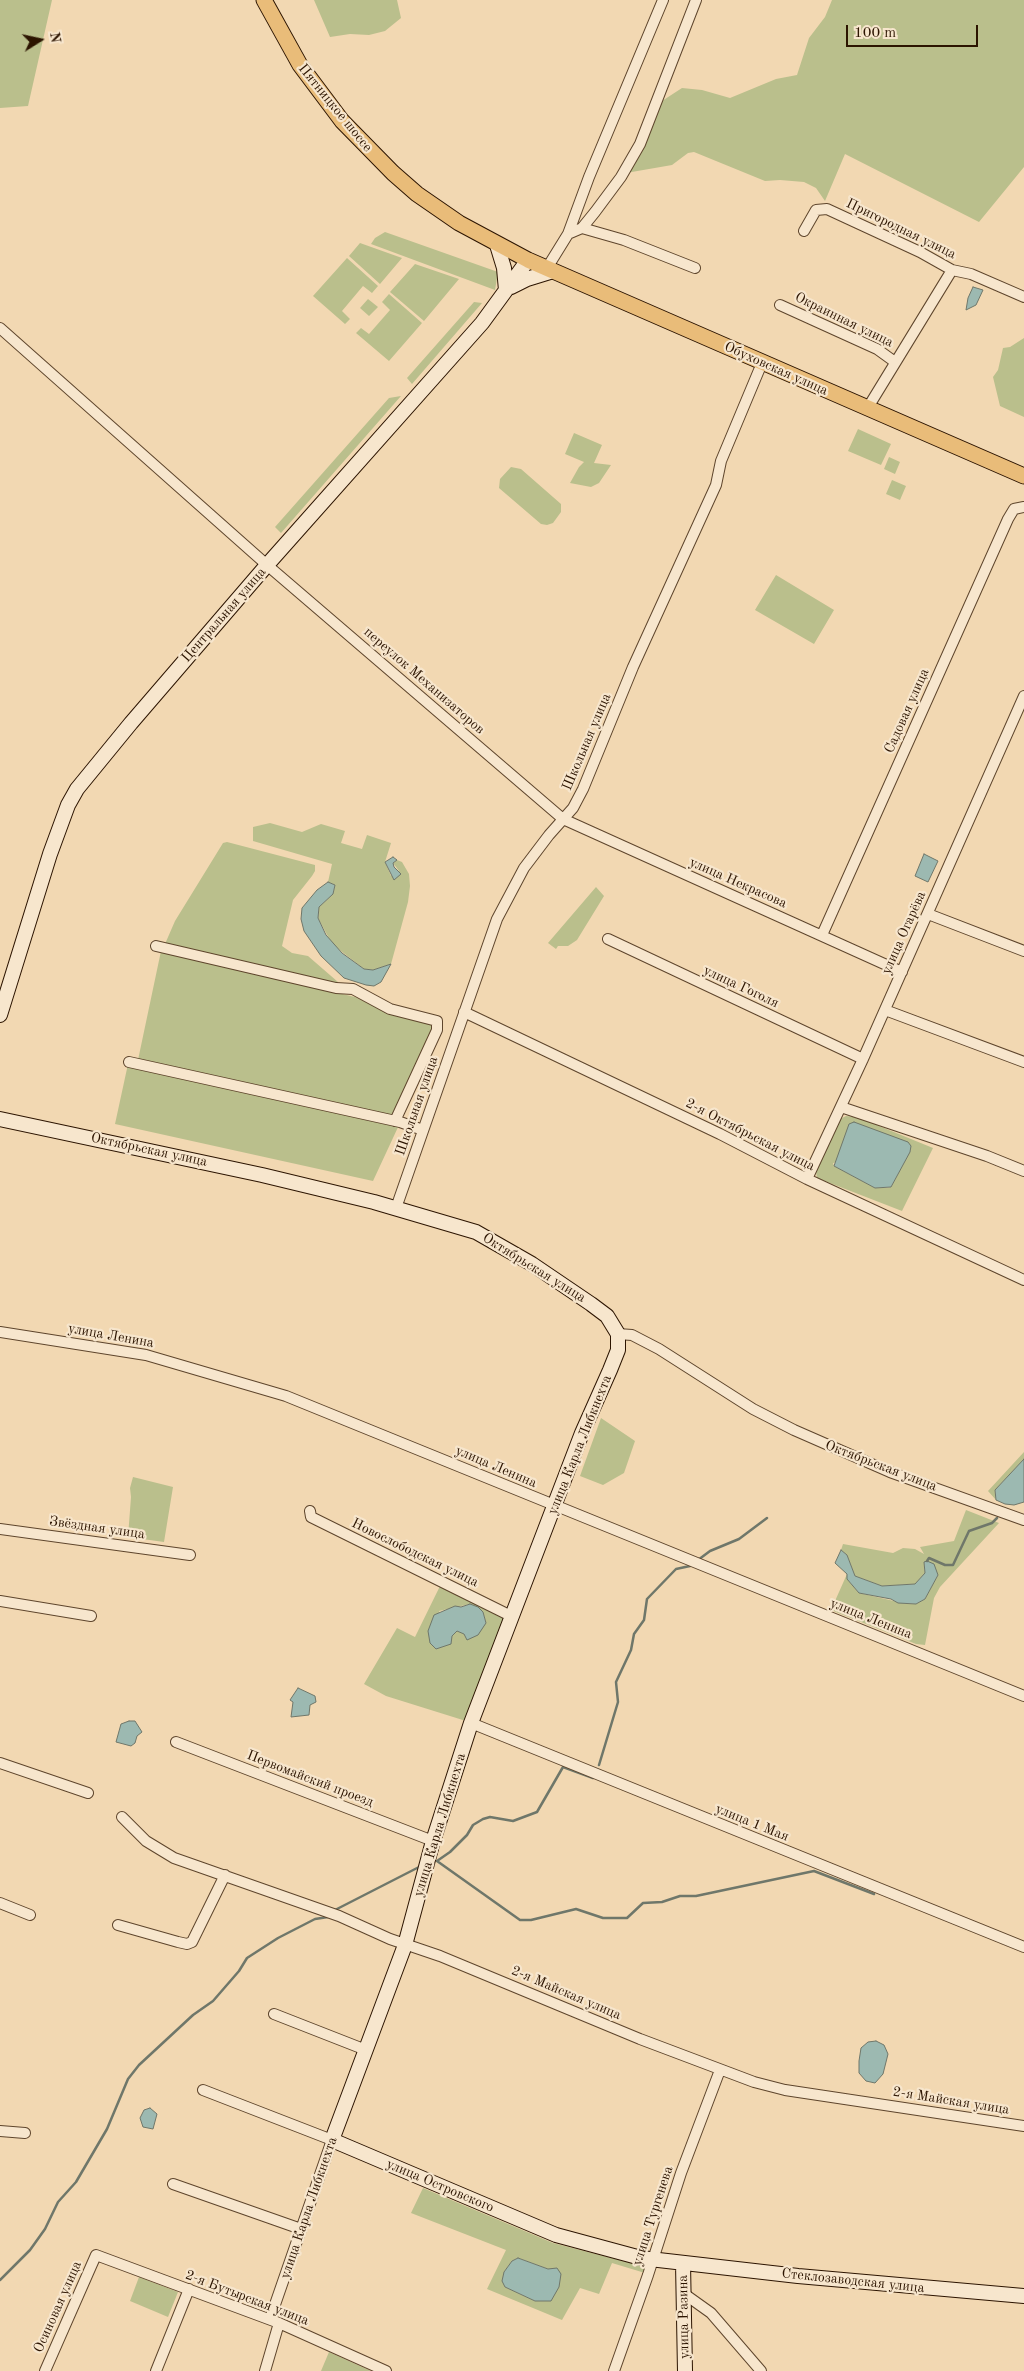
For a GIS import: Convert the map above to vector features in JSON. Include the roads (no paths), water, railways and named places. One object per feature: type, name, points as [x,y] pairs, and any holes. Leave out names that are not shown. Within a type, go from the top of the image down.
[{"type":"main road","name":"Пятницкое шоссе","points":[[264,0],[300,65],[360,142],[417,194],[459,223],[528,260]]},
{"type":"main road","name":"Обуховская улица","points":[[528,260],[1024,476]]},
{"type":"street","points":[[497,245],[504,268],[506,290],[550,270],[568,234],[593,168],[663,0]]},
{"type":"street","points":[[568,234],[582,228],[621,176],[640,144],[696,0]]},
{"type":"street","name":"Пригородная улица","points":[[804,231],[816,210],[827,209],[920,252],[952,270],[971,274],[1024,297]]},
{"type":"street","points":[[582,228],[624,240],[695,268]]},
{"type":"street","name":"Центральная улица","points":[[0,1015],[50,854],[73,795],[131,723],[267,565],[482,323],[528,260]]},
{"type":"street","points":[[867,409],[952,270]]},
{"type":"street","name":"Окраинная улица","points":[[780,305],[877,349],[895,362]]},
{"type":"street","name":"переулок Механизаторов","points":[[0,328],[267,565],[563,819]]},
{"type":"street","name":"Школьная улица","points":[[396,1208],[493,929],[504,903],[524,868],[573,808],[583,789],[633,667],[716,485],[721,461],[762,363]]},
{"type":"street","name":"Садовая улица","points":[[822,935],[1008,519],[1014,509],[1024,507]]},
{"type":"street","name":"улица Огарёва","points":[[807,1179],[863,1059],[1024,696]]},
{"type":"street","name":"улица Некрасова","points":[[563,819],[902,972]]},
{"type":"street","points":[[928,914],[1024,951]]},
{"type":"street","name":"улица Гоголя","points":[[608,939],[863,1059]]},
{"type":"street","points":[[156,946],[336,988],[353,990],[390,1009],[437,1022],[437,1030],[395,1121]]},
{"type":"street","points":[[885,1010],[1024,1062]]},
{"type":"street","name":"2-я Октябрьская улица","points":[[464,1012],[720,1134],[807,1179],[1024,1280]]},
{"type":"street","points":[[129,1062],[395,1121],[423,1130]]},
{"type":"street","points":[[841,1107],[1024,1171]]},
{"type":"street","name":"Октябрьская улица","points":[[0,1119],[217,1164],[396,1208],[464,1228],[495,1241],[591,1304],[606,1316],[618,1334],[632,1335],[660,1349],[753,1409],[794,1430],[890,1472],[1024,1520]]},
{"type":"street","name":"улица Ленина","points":[[0,1332],[146,1355],[260,1388],[333,1414],[1024,1696]]},
{"type":"street","name":"улица Карла Либкнехта","points":[[264,2371],[275,2321],[301,2229],[405,1944],[433,1841],[471,1723],[582,1433],[618,1350],[618,1334]]},
{"type":"street","name":"Новослободская улица","points":[[310,1511],[311,1517],[513,1617]]},
{"type":"street","name":"Звёздная улица","points":[[0,1529],[190,1555]]},
{"type":"street","points":[[0,1601],[91,1616]]},
{"type":"street","name":"улица 1 Мая","points":[[471,1723],[1024,1946]]},
{"type":"street","name":"Первомайский проезд","points":[[176,1742],[433,1841]]},
{"type":"street","points":[[0,1763],[88,1793]]},
{"type":"street","name":"2-я Майская улица","points":[[122,1817],[146,1841],[159,1850],[182,1861],[339,1916],[720,2070],[785,2090],[1024,2126]]},
{"type":"street","points":[[118,1925],[178,1942],[187,1944],[192,1942],[225,1875]]},
{"type":"street","points":[[0,1903],[30,1915]]},
{"type":"street","points":[[274,2014],[366,2050]]},
{"type":"street","name":"улица Тургенева","points":[[614,2371],[692,2140],[720,2070]]},
{"type":"street","name":"улица Островского","points":[[202,2090],[332,2140],[556,2235],[652,2260],[682,2263]]},
{"type":"street","points":[[0,2131],[25,2133]]},
{"type":"street","points":[[173,2184],[301,2229]]},
{"type":"street","name":"2-я Бутырская улица","points":[[96,2255],[275,2321],[386,2371]]},
{"type":"street","name":"Осиновая улица","points":[[46,2371],[96,2255]]},
{"type":"street","name":"улица Разина","points":[[682,2263],[685,2371]]},
{"type":"street","name":"Стеклозаводская улица","points":[[682,2263],[913,2287],[1024,2296]]},
{"type":"street","points":[[156,2371],[189,2289]]},
{"type":"street","points":[[683,2293],[711,2313],[762,2371]]},
{"type":"water","points":[[973,287],[983,290],[976,305],[966,310],[968,298]]},
{"type":"water","points":[[924,854],[938,861],[928,882],[915,876]]},
{"type":"water","points":[[393,857],[397,860],[393,863],[394,867],[401,874],[394,880],[385,862]]},
{"type":"water","points":[[328,882],[335,885],[333,894],[319,907],[318,918],[326,935],[342,953],[364,969],[373,970],[391,964],[381,982],[374,986],[344,978],[321,956],[304,931],[301,919],[302,908],[317,890]]},
{"type":"water","points":[[854,1122],[908,1142],[911,1146],[910,1152],[891,1187],[875,1188],[834,1166],[849,1124]]},
{"type":"water","points":[[1024,1459],[1024,1502],[1014,1505],[996,1500],[995,1490]]},
{"type":"water","points":[[841,1550],[847,1555],[855,1576],[882,1586],[915,1584],[925,1573],[924,1562],[927,1561],[934,1564],[938,1575],[925,1599],[916,1604],[898,1603],[891,1599],[859,1593],[847,1579],[847,1574],[835,1563]]},
{"type":"water","points":[[470,1604],[478,1607],[483,1612],[486,1623],[478,1635],[467,1640],[464,1634],[457,1631],[452,1636],[451,1644],[436,1649],[430,1643],[428,1631],[434,1615],[455,1606],[461,1607]]},
{"type":"water","points":[[298,1688],[315,1696],[316,1702],[310,1705],[309,1715],[291,1717],[293,1702],[290,1700]]},
{"type":"water","points":[[135,1721],[142,1732],[131,1746],[116,1742],[121,1724]]},
{"type":"water","points":[[876,2041],[884,2045],[888,2054],[883,2074],[875,2083],[866,2081],[859,2073],[859,2061],[861,2048],[868,2042]]},
{"type":"water","points":[[150,2108],[157,2114],[153,2129],[143,2127],[140,2118],[144,2110]]},
{"type":"water","points":[[518,2258],[548,2269],[557,2268],[561,2274],[559,2287],[551,2301],[535,2301],[505,2287],[502,2281],[504,2272],[512,2261]]},
{"type":"waterway","points":[[698,1560],[710,1551],[739,1539],[767,1518]]},
{"type":"waterway","points":[[927,1561],[929,1558],[945,1565],[953,1565],[969,1531],[992,1523],[997,1518]]},
{"type":"waterway","points":[[599,1765],[618,1702],[616,1682],[631,1650],[634,1634],[644,1620],[647,1599],[676,1569],[690,1566]]},
{"type":"waterway","points":[[593,1778],[563,1767],[537,1812],[513,1821],[490,1817],[483,1819],[473,1825],[467,1835],[450,1852],[437,1861],[520,1920],[531,1920],[576,1909],[603,1918],[627,1918],[643,1903],[662,1902],[680,1896],[696,1896],[814,1871],[874,1894]]},
{"type":"waterway","points":[[335,1910],[421,1866]]},
{"type":"waterway","points":[[0,2280],[30,2250],[45,2229],[58,2202],[76,2182],[107,2129],[128,2079],[139,2065],[193,2015],[213,2001],[239,1971],[247,1958],[278,1938],[315,1919],[328,1917]]}]
